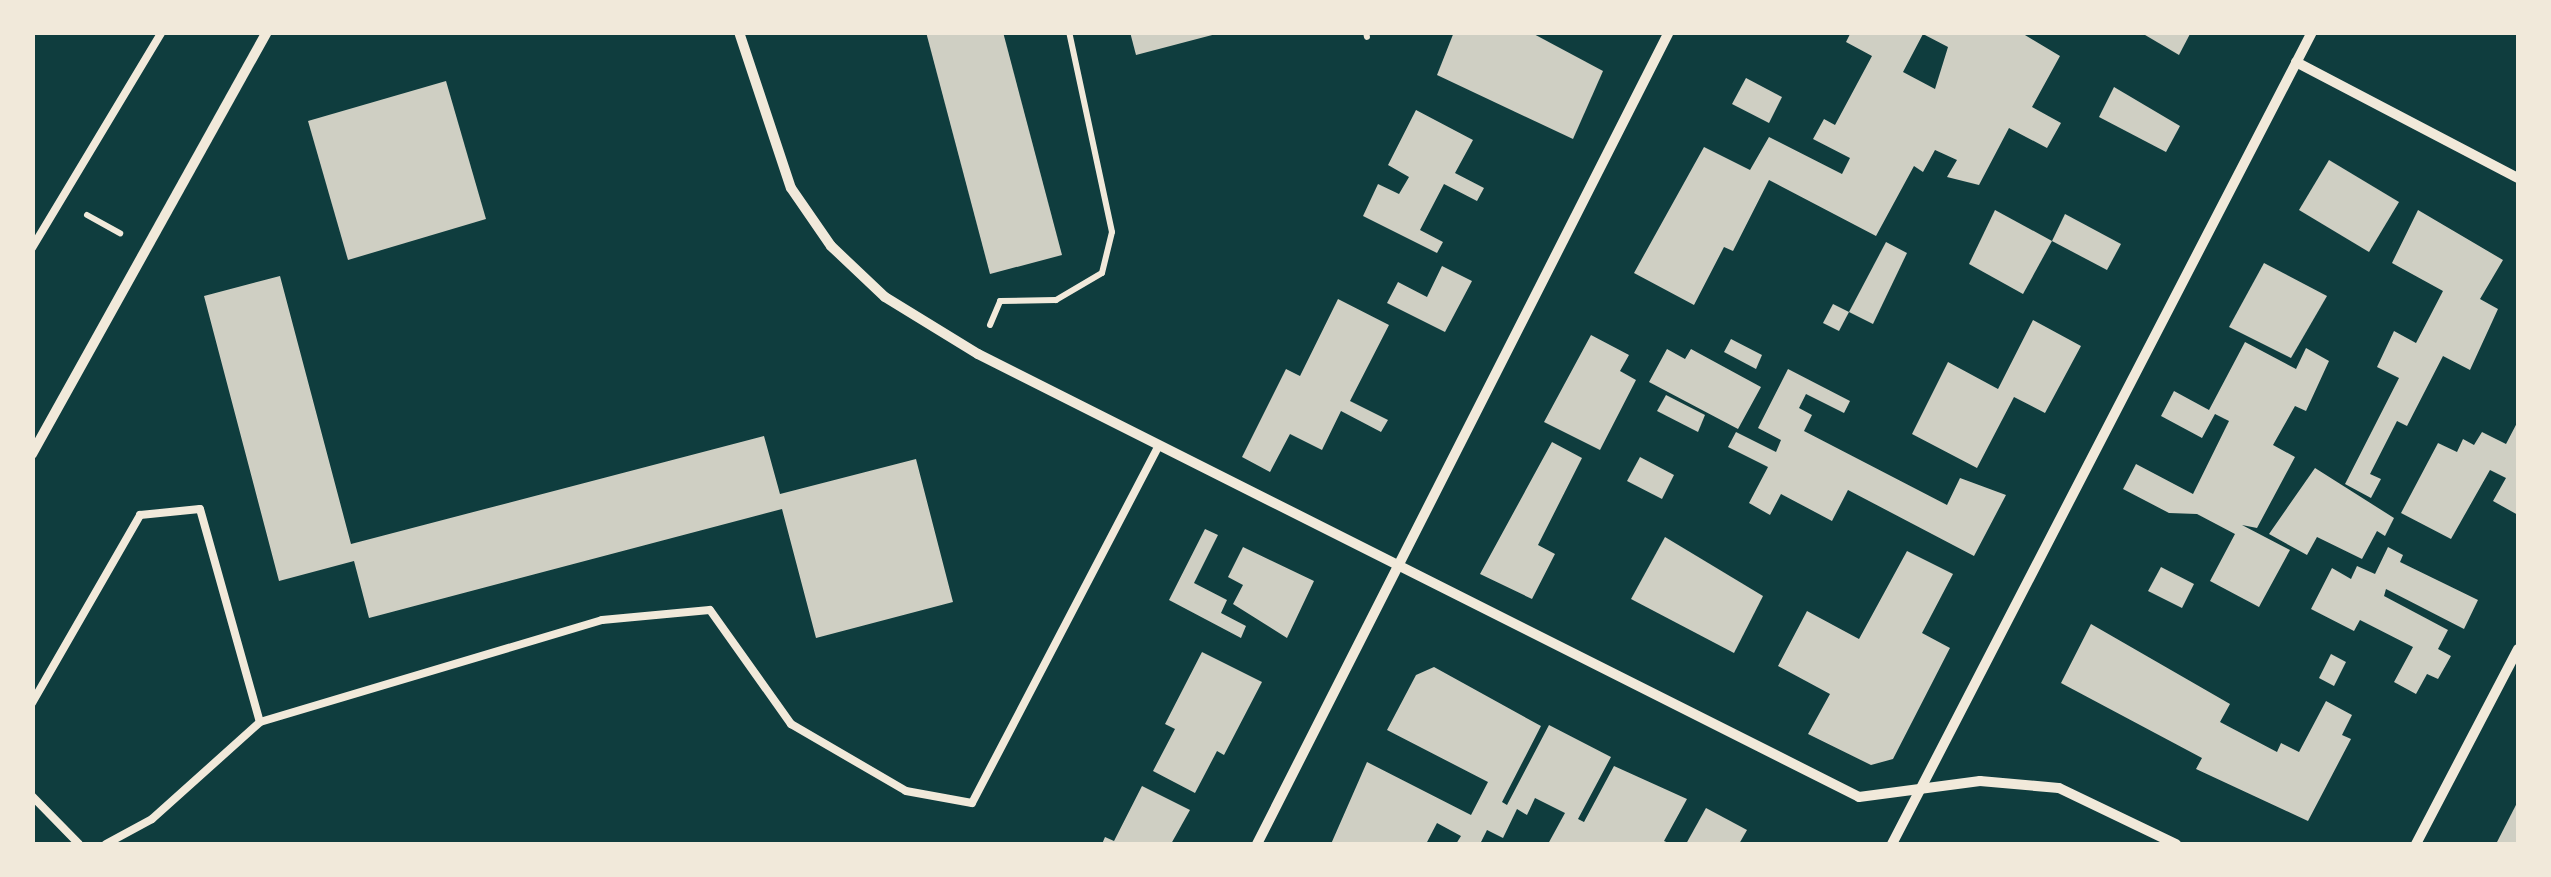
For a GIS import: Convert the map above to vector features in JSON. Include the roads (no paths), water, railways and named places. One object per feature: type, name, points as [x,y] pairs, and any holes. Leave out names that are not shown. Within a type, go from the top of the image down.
[{"type":"street","points":[[32,454],[266,32]]},
{"type":"street","points":[[739,32],[791,188],[831,246],[885,297],[978,354],[1398,570],[1860,797],[1980,781],[2059,788],[2176,844]]},
{"type":"street","points":[[1257,844],[1669,32]]},
{"type":"street","points":[[1892,844],[2312,32]]},
{"type":"street","points":[[2296,62],[2518,178]]},
{"type":"street","points":[[2416,844],[2518,648]]},
{"type":"lane","points":[[32,248],[162,32]]},
{"type":"lane","points":[[106,844],[152,819],[260,722],[602,620],[710,610],[791,724],[906,791],[972,803],[1159,446]]},
{"type":"lane","points":[[32,702],[140,515],[200,509],[260,722]]},
{"type":"lane","points":[[32,796],[79,844]]}]
